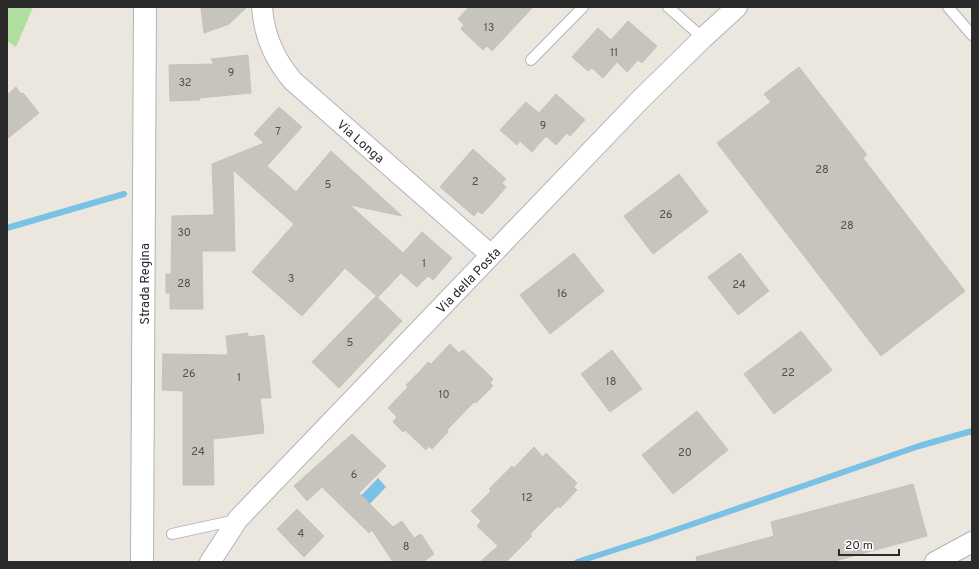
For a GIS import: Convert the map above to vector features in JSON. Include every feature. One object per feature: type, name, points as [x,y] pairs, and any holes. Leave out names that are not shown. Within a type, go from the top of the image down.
[{"type":"main road","name":"Strada Regina","points":[[142,562],[145,7]]},
{"type":"street","name":"Via Longa","points":[[262,7],[266,32],[270,45],[276,59],[293,81],[491,255]]},
{"type":"street","name":"Via della Posta","points":[[210,562],[238,519],[635,105],[703,38],[737,7]]},
{"type":"street","points":[[935,562],[972,542]]},
{"type":"lane","points":[[531,60],[583,7]]},
{"type":"lane","points":[[668,7],[703,38]]},
{"type":"lane","points":[[948,7],[972,35]]},
{"type":"lane","points":[[172,534],[238,519]]},
{"type":"green space","points":[[7,7],[33,7],[16,47],[7,41]]},
{"type":"water","points":[[378,478],[386,487],[365,509],[356,501]]},
{"type":"building","points":[[201,7],[247,7],[229,24],[204,33]]},
{"type":"building","points":[[469,7],[533,7],[492,51],[487,46],[483,50],[461,29],[464,25],[458,19]]},
{"type":"building","points":[[628,21],[657,46],[642,63],[638,60],[627,72],[617,62],[603,78],[592,68],[588,71],[572,57],[598,28],[611,40]]},
{"type":"building","points":[[248,55],[251,93],[199,98],[200,100],[170,101],[169,65],[214,64],[211,59]]},
{"type":"building","points":[[799,67],[867,155],[863,158],[965,291],[881,356],[717,143],[771,102],[764,94]]},
{"type":"building","points":[[16,87],[21,94],[23,93],[39,113],[7,139],[7,95]]},
{"type":"building","points":[[556,94],[585,120],[570,136],[567,133],[556,145],[546,136],[532,152],[520,141],[517,145],[500,130],[526,102],[539,113]]},
{"type":"building","points":[[279,107],[302,127],[267,166],[296,192],[331,151],[402,216],[350,205],[403,253],[422,232],[452,258],[433,280],[428,276],[417,287],[401,273],[378,297],[345,268],[302,316],[252,272],[294,224],[233,170],[235,251],[202,251],[203,309],[170,309],[170,293],[166,293],[166,274],[171,274],[172,216],[214,215],[212,164],[264,143],[254,134]]},
{"type":"building","points":[[473,149],[506,179],[502,183],[506,187],[496,199],[482,214],[478,211],[474,216],[440,187]]},
{"type":"building","points":[[679,174],[708,212],[653,254],[624,216]]},
{"type":"building","points":[[574,253],[604,291],[550,334],[520,295]]},
{"type":"building","points":[[740,253],[769,291],[738,315],[708,277]]},
{"type":"building","points":[[376,296],[402,321],[339,388],[312,362]]},
{"type":"building","points":[[801,331],[832,370],[774,414],[744,374]]},
{"type":"building","points":[[248,333],[248,337],[264,335],[271,398],[260,398],[264,433],[213,439],[214,485],[183,485],[183,391],[162,390],[163,354],[228,355],[226,336]]},
{"type":"building","points":[[450,344],[459,353],[463,350],[493,379],[490,383],[493,386],[476,403],[474,402],[447,430],[448,432],[432,449],[429,446],[426,450],[405,430],[403,432],[393,422],[397,417],[388,408],[408,387],[406,385],[428,362],[431,364]]},
{"type":"building","points":[[612,350],[642,389],[610,412],[581,374]]},
{"type":"building","points":[[697,411],[728,450],[673,494],[642,455]]},
{"type":"building","points":[[352,434],[386,466],[359,493],[393,527],[402,521],[414,538],[421,534],[434,554],[423,562],[393,562],[372,530],[369,533],[322,487],[307,501],[294,486]]},
{"type":"building","points":[[534,447],[543,457],[546,453],[577,483],[574,487],[577,490],[560,508],[558,506],[530,534],[532,536],[506,562],[480,562],[498,546],[477,526],[481,521],[471,511],[491,491],[489,489],[512,466],[514,468]]},
{"type":"building","points":[[913,484],[927,536],[831,562],[697,562],[696,557],[774,536],[771,522]]},
{"type":"building","points":[[297,509],[324,536],[304,557],[277,529]]},
{"type":"waterway","points":[[7,228],[124,194]]},
{"type":"waterway","points":[[577,562],[655,537],[919,446],[972,431]]}]
